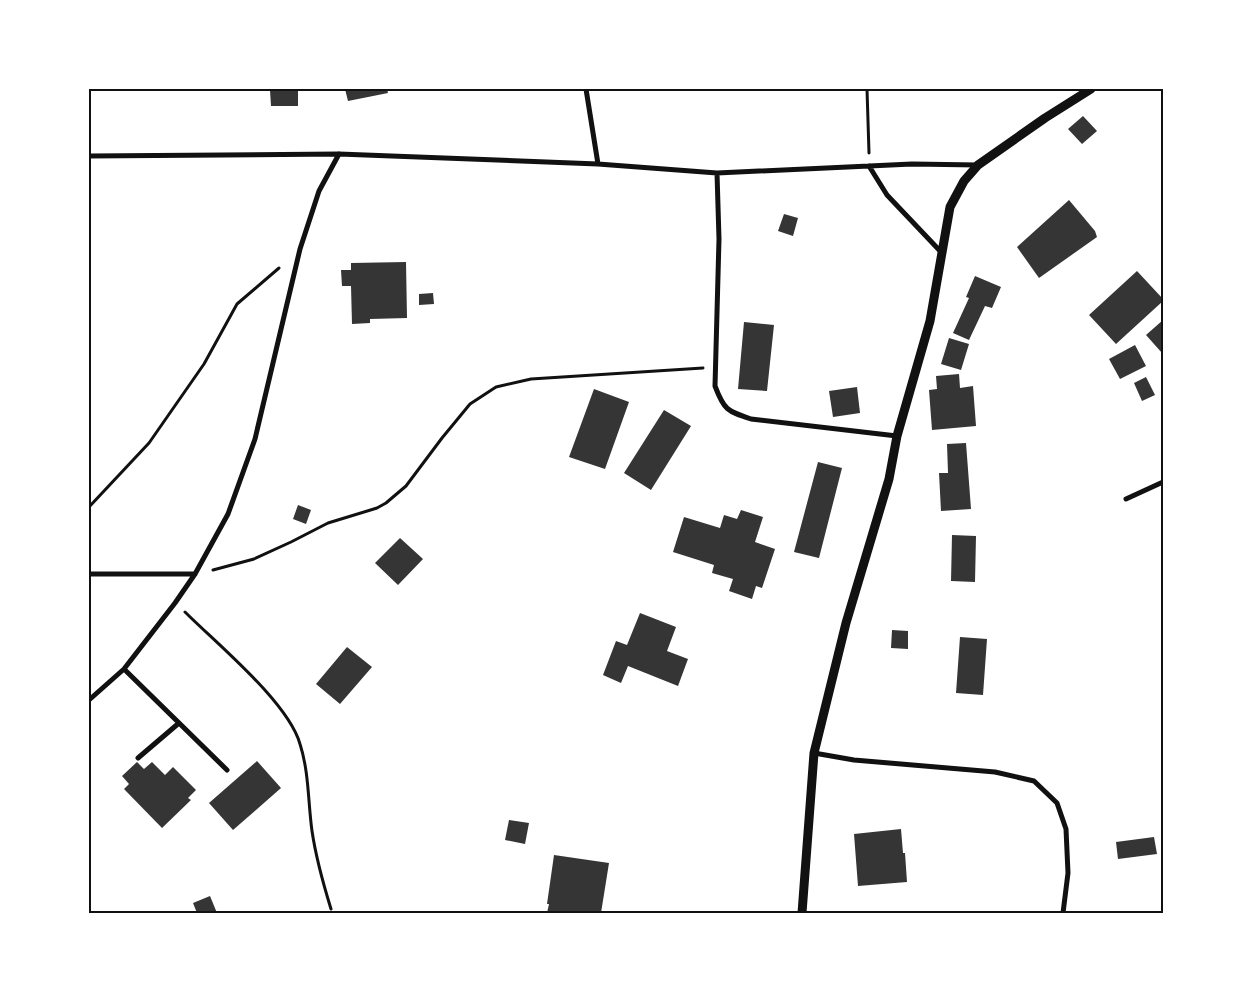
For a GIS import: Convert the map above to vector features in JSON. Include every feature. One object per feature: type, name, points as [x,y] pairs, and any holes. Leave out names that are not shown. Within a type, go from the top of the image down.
[{"type":"street","points":[[586,89],[598,164]]},
{"type":"street","points":[[802,913],[814,753],[846,623],[889,479],[897,436],[930,321],[950,207],[964,182],[978,165],[1045,118],[1091,89]]},
{"type":"street","points":[[89,700],[124,668],[175,603],[195,574],[228,514],[255,439],[300,249],[319,191],[339,154]]},
{"type":"street","points":[[89,156],[339,154],[598,164],[717,172],[912,164],[978,165]]},
{"type":"street","points":[[869,166],[888,196],[943,255]]},
{"type":"street","points":[[717,172],[719,239],[715,386],[721,403],[732,412],[751,419],[897,436]]},
{"type":"street","points":[[1126,499],[1163,482]]},
{"type":"street","points":[[89,574],[195,574]]},
{"type":"street","points":[[124,668],[227,770]]},
{"type":"street","points":[[138,758],[179,722]]},
{"type":"street","points":[[814,753],[854,760],[995,772],[1034,781],[1057,803],[1066,829],[1068,873],[1063,913]]},
{"type":"path","points":[[867,89],[869,166]]},
{"type":"path","points":[[89,508],[149,442],[204,364],[238,304],[300,249]]},
{"type":"path","points":[[195,574],[228,567],[254,558],[328,523],[377,508],[386,503],[406,486],[470,404],[496,387],[531,379],[715,367]]},
{"type":"path","points":[[175,603],[252,677],[284,712],[294,728],[300,743],[305,768],[315,851],[331,909]]},
{"type":"building","points":[[345,89],[387,89],[388,93],[348,101]]},
{"type":"building","points":[[270,90],[298,90],[298,106],[271,106]]},
{"type":"building","points":[[1083,116],[1097,131],[1082,144],[1068,129]]},
{"type":"building","points":[[1069,200],[1095,231],[1097,237],[1039,278],[1017,247]]},
{"type":"building","points":[[784,214],[798,218],[793,236],[778,231]]},
{"type":"building","points":[[406,262],[407,318],[370,319],[370,323],[352,324],[351,286],[342,286],[341,270],[351,270],[351,263]]},
{"type":"building","points":[[1137,271],[1163,301],[1116,344],[1089,315]]},
{"type":"building","points":[[975,276],[1001,287],[992,308],[985,306],[969,340],[953,333],[969,298],[966,297]]},
{"type":"building","points":[[433,293],[434,304],[419,305],[419,294]]},
{"type":"building","points":[[1163,320],[1163,352],[1162,353],[1146,335]]},
{"type":"building","points":[[744,322],[774,325],[767,391],[738,389]]},
{"type":"building","points":[[949,338],[969,344],[961,370],[941,364]]},
{"type":"building","points":[[1135,345],[1146,366],[1120,379],[1109,359]]},
{"type":"building","points":[[959,374],[960,388],[973,386],[976,426],[932,430],[929,390],[937,389],[936,376]]},
{"type":"building","points":[[1146,377],[1155,395],[1142,401],[1134,383]]},
{"type":"building","points":[[857,387],[860,413],[833,417],[829,391]]},
{"type":"building","points":[[594,389],[629,402],[605,469],[569,457]]},
{"type":"building","points":[[664,410],[691,426],[651,490],[624,473]]},
{"type":"building","points":[[966,443],[971,509],[941,511],[939,473],[948,473],[947,444]]},
{"type":"building","points":[[818,462],[842,468],[819,558],[794,552]]},
{"type":"building","points":[[298,505],[311,510],[306,524],[293,519]]},
{"type":"building","points":[[741,510],[763,517],[755,542],[775,549],[762,588],[756,586],[752,599],[729,591],[733,579],[712,573],[714,565],[673,552],[684,517],[720,528],[724,515],[737,519]]},
{"type":"building","points":[[952,535],[976,536],[975,582],[951,581]]},
{"type":"building","points":[[400,538],[423,559],[398,585],[375,563]]},
{"type":"building","points":[[640,613],[676,627],[667,651],[688,659],[678,686],[628,666],[621,683],[603,675],[616,641],[627,645]]},
{"type":"building","points":[[892,630],[908,631],[908,649],[891,648]]},
{"type":"building","points":[[960,637],[987,639],[983,695],[956,693]]},
{"type":"building","points":[[347,647],[372,667],[340,704],[316,684]]},
{"type":"building","points":[[257,761],[281,788],[233,830],[209,803]]},
{"type":"building","points":[[137,762],[144,769],[152,762],[165,775],[173,767],[196,790],[188,798],[191,800],[162,828],[124,789],[129,784],[122,776]]},
{"type":"building","points":[[509,820],[529,823],[525,844],[505,840]]},
{"type":"building","points":[[901,829],[907,882],[858,886],[854,834]]},
{"type":"building","points":[[1154,837],[1157,854],[1118,859],[1116,842]]},
{"type":"building","points":[[554,855],[609,863],[601,913],[547,913]]},
{"type":"building","points":[[210,896],[217,913],[197,913],[193,903]]}]
